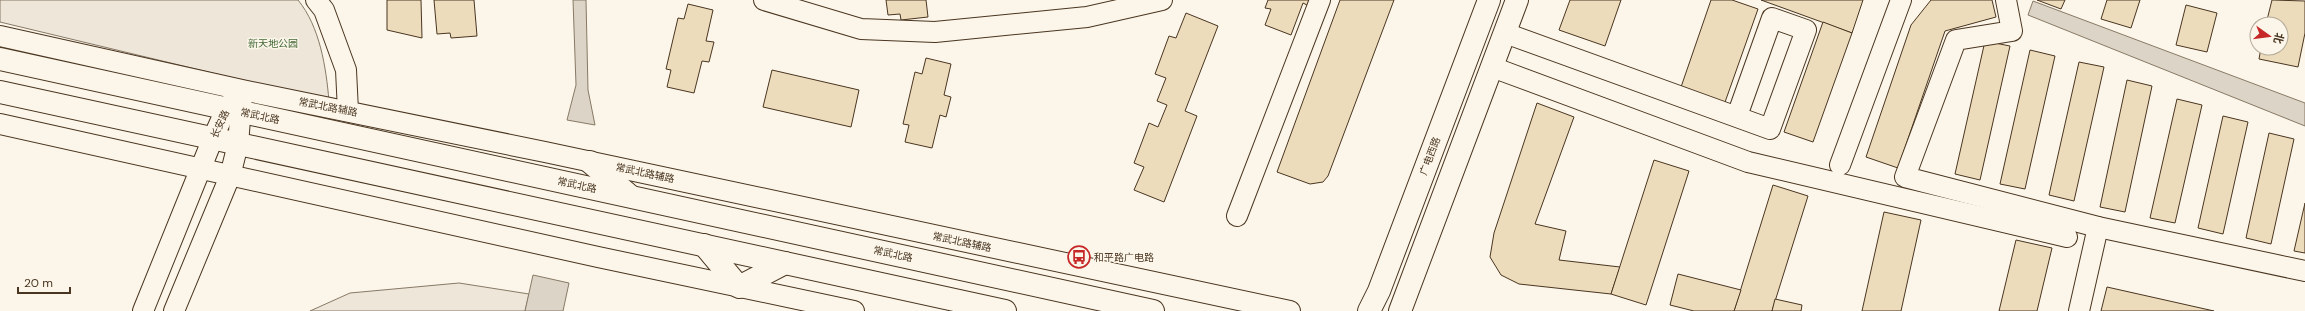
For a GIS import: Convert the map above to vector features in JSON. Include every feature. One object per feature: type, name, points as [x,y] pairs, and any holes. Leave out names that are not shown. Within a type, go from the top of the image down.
[{"type":"main road","name":"广电西路","points":[[1368,311],[1378,291],[1489,0]]},
{"type":"main road","points":[[1400,311],[1517,0]]},
{"type":"main road","name":"常武北路","points":[[0,59],[1153,311]]},
{"type":"main road","points":[[0,92],[1005,311]]},
{"type":"main road","points":[[590,162],[633,198]]},
{"type":"main road","points":[[704,245],[739,287],[785,263]]},
{"type":"street","points":[[316,0],[324,10],[346,70],[348,111]]},
{"type":"street","points":[[764,0],[861,30],[935,32],[1087,17],[1162,0]]},
{"type":"street","points":[[1237,216],[1320,0]]},
{"type":"street","points":[[1840,165],[1901,0]]},
{"type":"street","points":[[2006,0],[2012,31],[1956,40],[1905,177],[2098,227],[2305,271]]},
{"type":"street","points":[[1505,33],[1770,129],[1806,30],[1772,18],[1737,116]]},
{"type":"street","name":"常武北路辅路","points":[[0,36],[242,90],[590,162],[1290,311]]},
{"type":"street","points":[[1492,67],[1748,162],[2067,237]]},
{"type":"street","name":"长安路","points":[[143,311],[213,138],[234,110],[242,90]]},
{"type":"street","name":"长安路","points":[[174,311],[230,176],[238,144],[234,110]]},
{"type":"street","points":[[0,124],[201,170],[854,311]]},
{"type":"street","points":[[2079,311],[2098,227]]},
{"type":"green space","name":"新天地公园","points":[[0,0],[298,0],[312,22],[321,48],[329,101],[0,22]]},
{"type":"green space","points":[[459,283],[529,294],[525,311],[310,311],[350,293]]},
{"type":"shaded area","points":[[573,0],[586,0],[588,90],[595,125],[567,120],[576,85]]},
{"type":"shaded area","points":[[2033,1],[2305,103],[2305,126],[2028,15]]},
{"type":"shaded area","points":[[533,275],[569,283],[563,311],[525,311]]},
{"type":"building","points":[[387,0],[421,0],[422,38],[387,30]]},
{"type":"building","points":[[434,0],[474,0],[477,36],[451,38],[450,33],[437,34]]},
{"type":"building","points":[[886,0],[926,0],[928,17],[901,20],[900,14],[888,15]]},
{"type":"building","points":[[1268,0],[1311,0],[1309,6],[1303,3],[1291,35],[1265,25],[1271,9],[1265,8]]},
{"type":"building","points":[[1340,0],[1394,0],[1328,176],[1323,182],[1310,184],[1277,172]]},
{"type":"building","points":[[1570,0],[1621,0],[1605,46],[1559,30]]},
{"type":"building","points":[[1711,0],[1732,0],[1758,9],[1724,105],[1680,90]]},
{"type":"building","points":[[1761,0],[1863,0],[1852,33]]},
{"type":"building","points":[[1931,0],[1992,0],[1996,17],[1945,31],[1898,168],[1866,157],[1911,25]]},
{"type":"building","points":[[2037,0],[2065,0],[2061,9]]},
{"type":"building","points":[[2107,0],[2140,0],[2131,28],[2101,19]]},
{"type":"building","points":[[2272,0],[2305,1],[2305,33],[2298,67],[2259,59],[2260,56],[2289,56],[2289,16],[2268,16]]},
{"type":"building","points":[[688,4],[713,10],[706,41],[714,42],[709,62],[702,61],[694,93],[667,87],[671,70],[666,69],[678,18],[684,19]]},
{"type":"building","points":[[2186,5],[2217,13],[2207,52],[2176,45]]},
{"type":"building","points":[[1186,13],[1218,26],[1185,111],[1197,116],[1164,202],[1134,190],[1144,167],[1134,163],[1149,123],[1158,127],[1167,105],[1157,101],[1166,78],[1155,74],[1169,36],[1176,38]]},
{"type":"building","points":[[1823,22],[1852,33],[1813,142],[1784,132]]},
{"type":"building","points":[[1985,41],[2010,46],[1980,180],[1955,174]]},
{"type":"building","points":[[2030,50],[2055,56],[2025,189],[2000,184]]},
{"type":"building","points":[[926,58],[951,64],[944,95],[951,97],[946,117],[940,115],[932,148],[905,142],[909,125],[903,124],[915,72],[922,74]]},
{"type":"building","points":[[2079,62],[2104,67],[2074,201],[2049,195]]},
{"type":"building","points":[[772,70],[859,90],[851,127],[763,107]]},
{"type":"building","points":[[2127,80],[2152,86],[2125,212],[2100,207]]},
{"type":"building","points":[[2177,99],[2202,105],[2175,223],[2150,218]]},
{"type":"building","points":[[1537,103],[1574,117],[1535,224],[1566,231],[1559,260],[1620,267],[1611,294],[1519,284],[1501,275],[1490,257],[1494,233]]},
{"type":"building","points":[[2223,116],[2248,122],[2223,234],[2198,228]]},
{"type":"building","points":[[2269,133],[2294,139],[2271,244],[2246,238]]},
{"type":"building","points":[[1654,160],[1689,171],[1646,305],[1611,294]]},
{"type":"building","points":[[1773,185],[1808,196],[1772,311],[1734,311]]},
{"type":"building","points":[[2305,203],[2305,253],[2294,251]]},
{"type":"building","points":[[1884,212],[1921,220],[1901,311],[1862,311]]},
{"type":"building","points":[[2016,240],[2052,248],[2037,311],[1999,311]]},
{"type":"building","points":[[1678,274],[1741,290],[1734,311],[1694,311],[1670,305]]},
{"type":"building","points":[[2107,287],[2214,311],[2101,311]]},
{"type":"building","points":[[1775,299],[1802,305],[1801,311],[1772,311]]},
{"type":"place","name":"和平路广电路","points":[[1079,257]]}]
